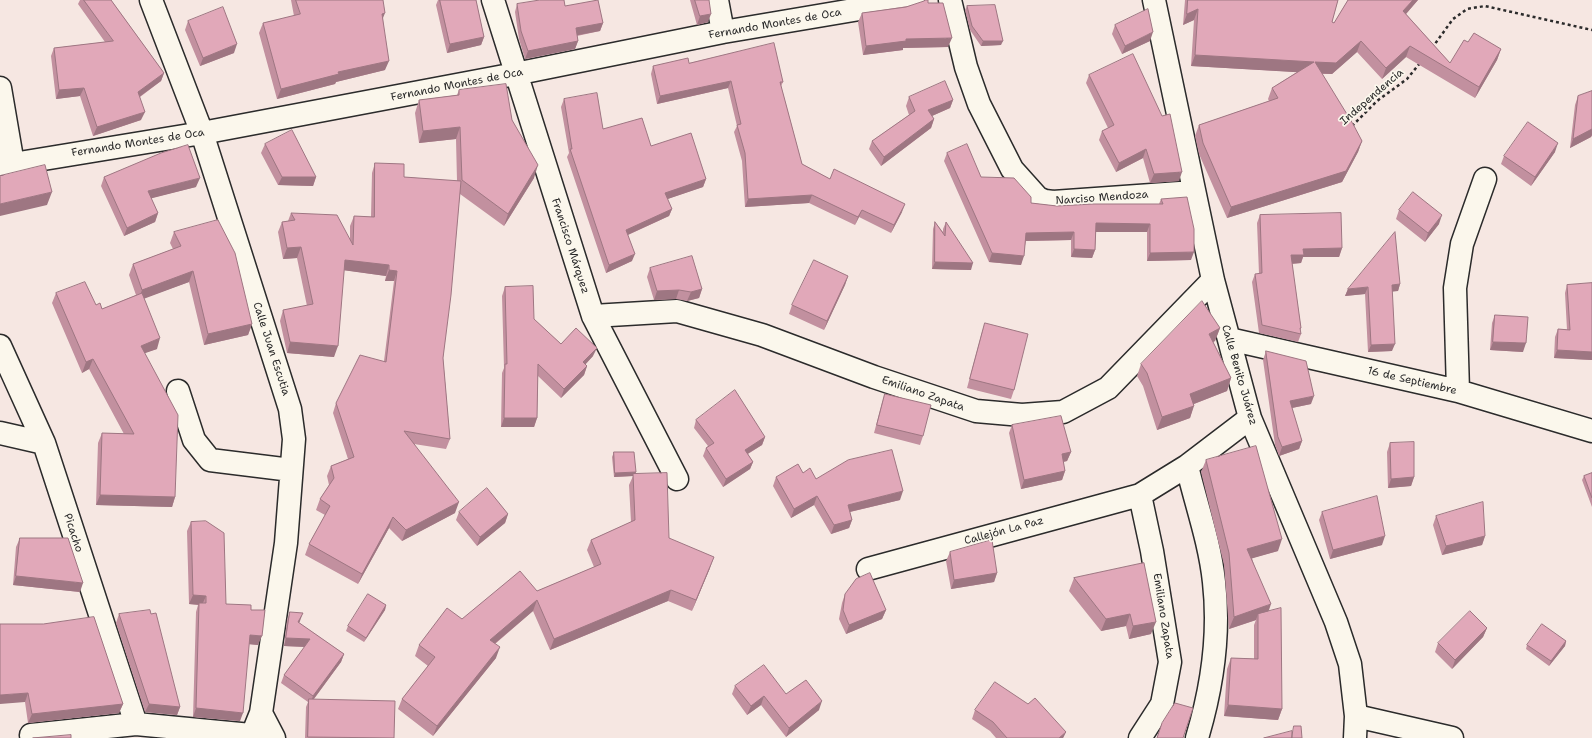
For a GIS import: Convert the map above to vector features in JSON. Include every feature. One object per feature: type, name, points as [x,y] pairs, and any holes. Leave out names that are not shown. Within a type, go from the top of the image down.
[{"type":"street","name":"Calle Juan Escutia","points":[[151,0],[202,133],[290,409],[294,439],[286,543],[261,713],[251,737]]},
{"type":"street","name":"Francisco Márquez","points":[[493,0],[515,74],[593,316],[677,479]]},
{"type":"street","points":[[717,0],[723,32]]},
{"type":"street","name":"Fernando Montes de Oca","points":[[7,164],[202,133],[515,74],[723,32],[913,0]]},
{"type":"street","name":"Narciso Mendoza","points":[[950,0],[966,67],[979,104],[1012,169],[1038,198],[1053,202],[1194,192]]},
{"type":"street","name":"Calle Benito Juárez","points":[[1154,0],[1213,280],[1250,418],[1336,622],[1350,664],[1356,716],[1355,738]]},
{"type":"street","points":[[0,88],[7,164]]},
{"type":"street","points":[[1458,392],[1455,288],[1462,244],[1485,179]]},
{"type":"street","name":"Emiliano Zapata","points":[[593,316],[677,311],[762,334],[874,377],[976,411],[1022,416],[1063,412],[1108,388],[1213,280]]},
{"type":"street","name":"16 de Septiembre","points":[[1229,339],[1458,392],[1592,431]]},
{"type":"street","name":"Picacho","points":[[0,346],[44,443],[136,724]]},
{"type":"street","points":[[178,391],[194,440],[210,460],[291,470]]},
{"type":"street","points":[[1140,495],[1187,466],[1250,418]]},
{"type":"street","points":[[0,432],[44,443]]},
{"type":"street","points":[[1187,466],[1203,528],[1214,582],[1216,643],[1207,703],[1197,738]]},
{"type":"street","name":"Emiliano Zapata","points":[[1140,495],[1152,551],[1170,662],[1162,704],[1140,738]]},
{"type":"street","name":"Callejón La Paz","points":[[868,569],[1140,495]]},
{"type":"street","points":[[261,713],[274,738]]},
{"type":"street","points":[[1356,716],[1452,738]]},
{"type":"street","points":[[31,736],[136,724],[251,737]]},
{"type":"path","points":[[1429,53],[1453,19],[1467,9],[1485,6],[1592,30]]},
{"type":"path","name":"Independencia","points":[[1350,128],[1378,101],[1407,79],[1424,58]]},
{"type":"building","points":[[84,0],[111,0],[164,73],[138,92],[145,112],[97,127],[84,88],[59,90],[54,48],[113,41]]},
{"type":"building","points":[[296,0],[383,0],[385,13],[382,14],[389,61],[338,72],[339,74],[281,89],[263,23],[300,14]]},
{"type":"building","points":[[440,0],[476,0],[484,37],[450,44]]},
{"type":"building","points":[[540,0],[564,0],[565,6],[598,0],[603,23],[576,28],[578,41],[528,51],[521,31],[517,4]]},
{"type":"building","points":[[695,0],[709,0],[711,14],[700,16]]},
{"type":"building","points":[[928,0],[928,3],[943,3],[952,38],[906,39],[906,41],[866,46],[862,13],[906,7]]},
{"type":"building","points":[[1188,0],[1338,0],[1332,22],[1334,23],[1348,0],[1413,0],[1403,11],[1450,63],[1464,40],[1468,42],[1474,33],[1501,49],[1479,87],[1410,46],[1386,68],[1361,41],[1336,63],[1315,62],[1362,141],[1346,171],[1231,207],[1203,143],[1199,125],[1278,98],[1272,88],[1314,62],[1195,55],[1198,9],[1187,14]]},
{"type":"building","points":[[995,5],[1003,41],[983,41],[972,26],[967,6]]},
{"type":"building","points":[[223,7],[237,44],[203,58],[188,21]]},
{"type":"building","points":[[1148,9],[1153,32],[1125,46],[1115,25]]},
{"type":"building","points":[[774,43],[783,82],[780,82],[802,164],[830,179],[834,169],[905,204],[894,225],[862,210],[858,217],[812,195],[748,199],[745,153],[737,125],[741,124],[731,81],[660,96],[653,66],[688,58],[689,63]]},
{"type":"building","points":[[1133,54],[1162,116],[1170,114],[1182,172],[1154,174],[1146,149],[1119,163],[1102,131],[1114,125],[1089,75]]},
{"type":"building","points":[[945,81],[953,100],[928,110],[934,119],[884,157],[872,141],[915,111],[909,97]]},
{"type":"building","points":[[506,84],[512,120],[538,165],[508,214],[462,180],[460,127],[423,131],[419,100],[459,95],[459,90]]},
{"type":"building","points":[[1592,91],[1592,129],[1573,139],[1578,96]]},
{"type":"building","points":[[597,93],[603,129],[642,118],[651,146],[691,133],[706,179],[665,193],[672,209],[626,230],[635,254],[609,265],[570,149],[572,149],[564,99]]},
{"type":"building","points":[[1528,122],[1558,143],[1535,177],[1504,156]]},
{"type":"building","points":[[292,130],[316,177],[282,177],[265,144]]},
{"type":"building","points":[[967,144],[981,177],[1014,178],[1031,197],[1031,203],[1057,206],[1093,204],[1163,204],[1161,199],[1187,197],[1194,229],[1194,252],[1150,253],[1150,224],[1096,223],[1095,250],[1074,249],[1074,232],[1026,233],[1024,256],[992,253],[947,153]]},
{"type":"building","points":[[188,145],[200,178],[148,191],[158,213],[127,228],[104,177],[161,153]]},
{"type":"building","points":[[375,163],[404,164],[404,177],[461,181],[451,295],[443,358],[450,439],[404,431],[459,502],[406,530],[393,517],[362,574],[309,544],[330,506],[320,499],[334,478],[331,466],[354,457],[336,403],[360,355],[386,362],[397,271],[389,270],[389,265],[345,260],[338,346],[290,342],[283,310],[313,304],[301,247],[287,248],[282,222],[295,220],[291,213],[337,215],[353,245],[354,216],[374,217]]},
{"type":"building","points":[[45,165],[52,192],[0,204],[0,176]]},
{"type":"building","points":[[1413,192],[1442,215],[1428,233],[1399,210]]},
{"type":"building","points":[[1341,213],[1342,248],[1303,249],[1304,255],[1291,255],[1301,334],[1262,325],[1255,274],[1262,273],[1260,215]]},
{"type":"building","points":[[218,220],[235,253],[252,324],[208,334],[193,271],[142,290],[133,264],[181,246],[174,232]]},
{"type":"building","points":[[935,222],[945,236],[946,222],[973,263],[935,262]]},
{"type":"building","points":[[1395,232],[1400,284],[1392,285],[1395,344],[1371,345],[1368,287],[1348,289]]},
{"type":"building","points":[[692,256],[702,289],[691,292],[679,290],[657,291],[650,268]]},
{"type":"building","points":[[814,260],[848,276],[827,321],[792,305]]},
{"type":"building","points":[[85,282],[96,305],[100,303],[102,309],[142,293],[160,338],[141,346],[178,415],[175,497],[100,495],[102,433],[134,434],[93,359],[86,362],[56,293]]},
{"type":"building","points":[[1592,283],[1592,352],[1557,350],[1558,329],[1570,330],[1567,285]]},
{"type":"building","points":[[533,286],[534,319],[561,344],[576,328],[597,348],[583,362],[587,366],[564,389],[538,364],[537,418],[504,418],[505,364],[507,364],[505,287]]},
{"type":"building","points":[[1202,301],[1220,328],[1209,334],[1231,378],[1190,394],[1194,406],[1162,417],[1147,373],[1141,364]]},
{"type":"building","points":[[1495,315],[1528,317],[1526,343],[1493,342]]},
{"type":"building","points":[[985,323],[1028,334],[1014,390],[970,379]]},
{"type":"building","points":[[1266,351],[1306,361],[1314,396],[1290,401],[1302,441],[1282,447],[1278,437]]},
{"type":"building","points":[[735,390],[765,437],[745,450],[753,462],[726,479],[706,448],[714,443],[696,420]]},
{"type":"building","points":[[885,394],[931,405],[923,436],[877,425]]},
{"type":"building","points":[[1061,416],[1071,452],[1062,454],[1065,471],[1024,480],[1012,425]]},
{"type":"building","points":[[1414,442],[1414,477],[1391,479],[1390,443]]},
{"type":"building","points":[[1256,446],[1282,539],[1247,549],[1271,604],[1234,617],[1229,553],[1206,460]]},
{"type":"building","points":[[892,450],[903,491],[848,505],[852,520],[834,525],[817,496],[794,509],[776,477],[798,464],[803,473],[810,468],[816,479],[848,460]]},
{"type":"building","points":[[614,452],[634,452],[636,472],[615,473]]},
{"type":"building","points":[[667,473],[669,538],[714,557],[696,600],[671,590],[554,639],[537,600],[490,640],[500,647],[437,726],[402,699],[435,657],[419,645],[447,608],[462,619],[520,571],[537,591],[601,564],[591,540],[635,520],[633,474]]},
{"type":"building","points":[[1592,473],[1592,498],[1584,476]]},
{"type":"building","points":[[487,488],[508,514],[480,537],[459,512]]},
{"type":"building","points":[[1377,496],[1385,536],[1333,550],[1322,512]]},
{"type":"building","points":[[1483,502],[1485,536],[1446,546],[1436,516]]},
{"type":"building","points":[[206,521],[224,533],[226,604],[251,605],[251,610],[265,610],[262,636],[250,635],[243,713],[196,708],[199,603],[206,603],[206,596],[193,595],[191,522]]},
{"type":"building","points":[[20,538],[68,538],[83,583],[16,576]]},
{"type":"building","points":[[992,540],[997,573],[954,580],[950,552]]},
{"type":"building","points":[[1144,563],[1156,622],[1133,626],[1130,614],[1106,619],[1074,578]]},
{"type":"building","points":[[870,573],[886,610],[849,625],[843,610],[845,594],[856,579]]},
{"type":"building","points":[[368,594],[386,605],[366,638],[348,626]]},
{"type":"building","points":[[1281,608],[1282,709],[1228,705],[1231,658],[1258,659],[1258,614]]},
{"type":"building","points":[[150,610],[151,614],[156,613],[180,707],[149,704],[119,614]]},
{"type":"building","points":[[1470,611],[1487,628],[1455,660],[1438,643]]},
{"type":"building","points":[[290,612],[303,613],[298,622],[344,654],[313,696],[284,675],[310,639],[286,638]]},
{"type":"building","points":[[94,617],[123,704],[32,714],[28,693],[0,695],[0,624],[43,624]]},
{"type":"building","points":[[1542,624],[1566,641],[1551,661],[1527,645]]},
{"type":"building","points":[[764,665],[786,694],[806,680],[822,701],[789,728],[764,696],[751,706],[735,686]]},
{"type":"building","points":[[995,682],[1028,704],[1035,698],[1066,732],[1059,738],[1007,738],[993,722],[975,710]]},
{"type":"building","points":[[309,699],[395,701],[394,738],[308,737]]},
{"type":"building","points":[[1175,703],[1193,708],[1183,738],[1157,738],[1162,723]]},
{"type":"building","points":[[1294,726],[1301,726],[1302,738],[1292,738]]},
{"type":"building","points":[[1292,731],[1292,738],[1264,738]]},
{"type":"building","points":[[71,735],[71,738],[33,738]]}]
